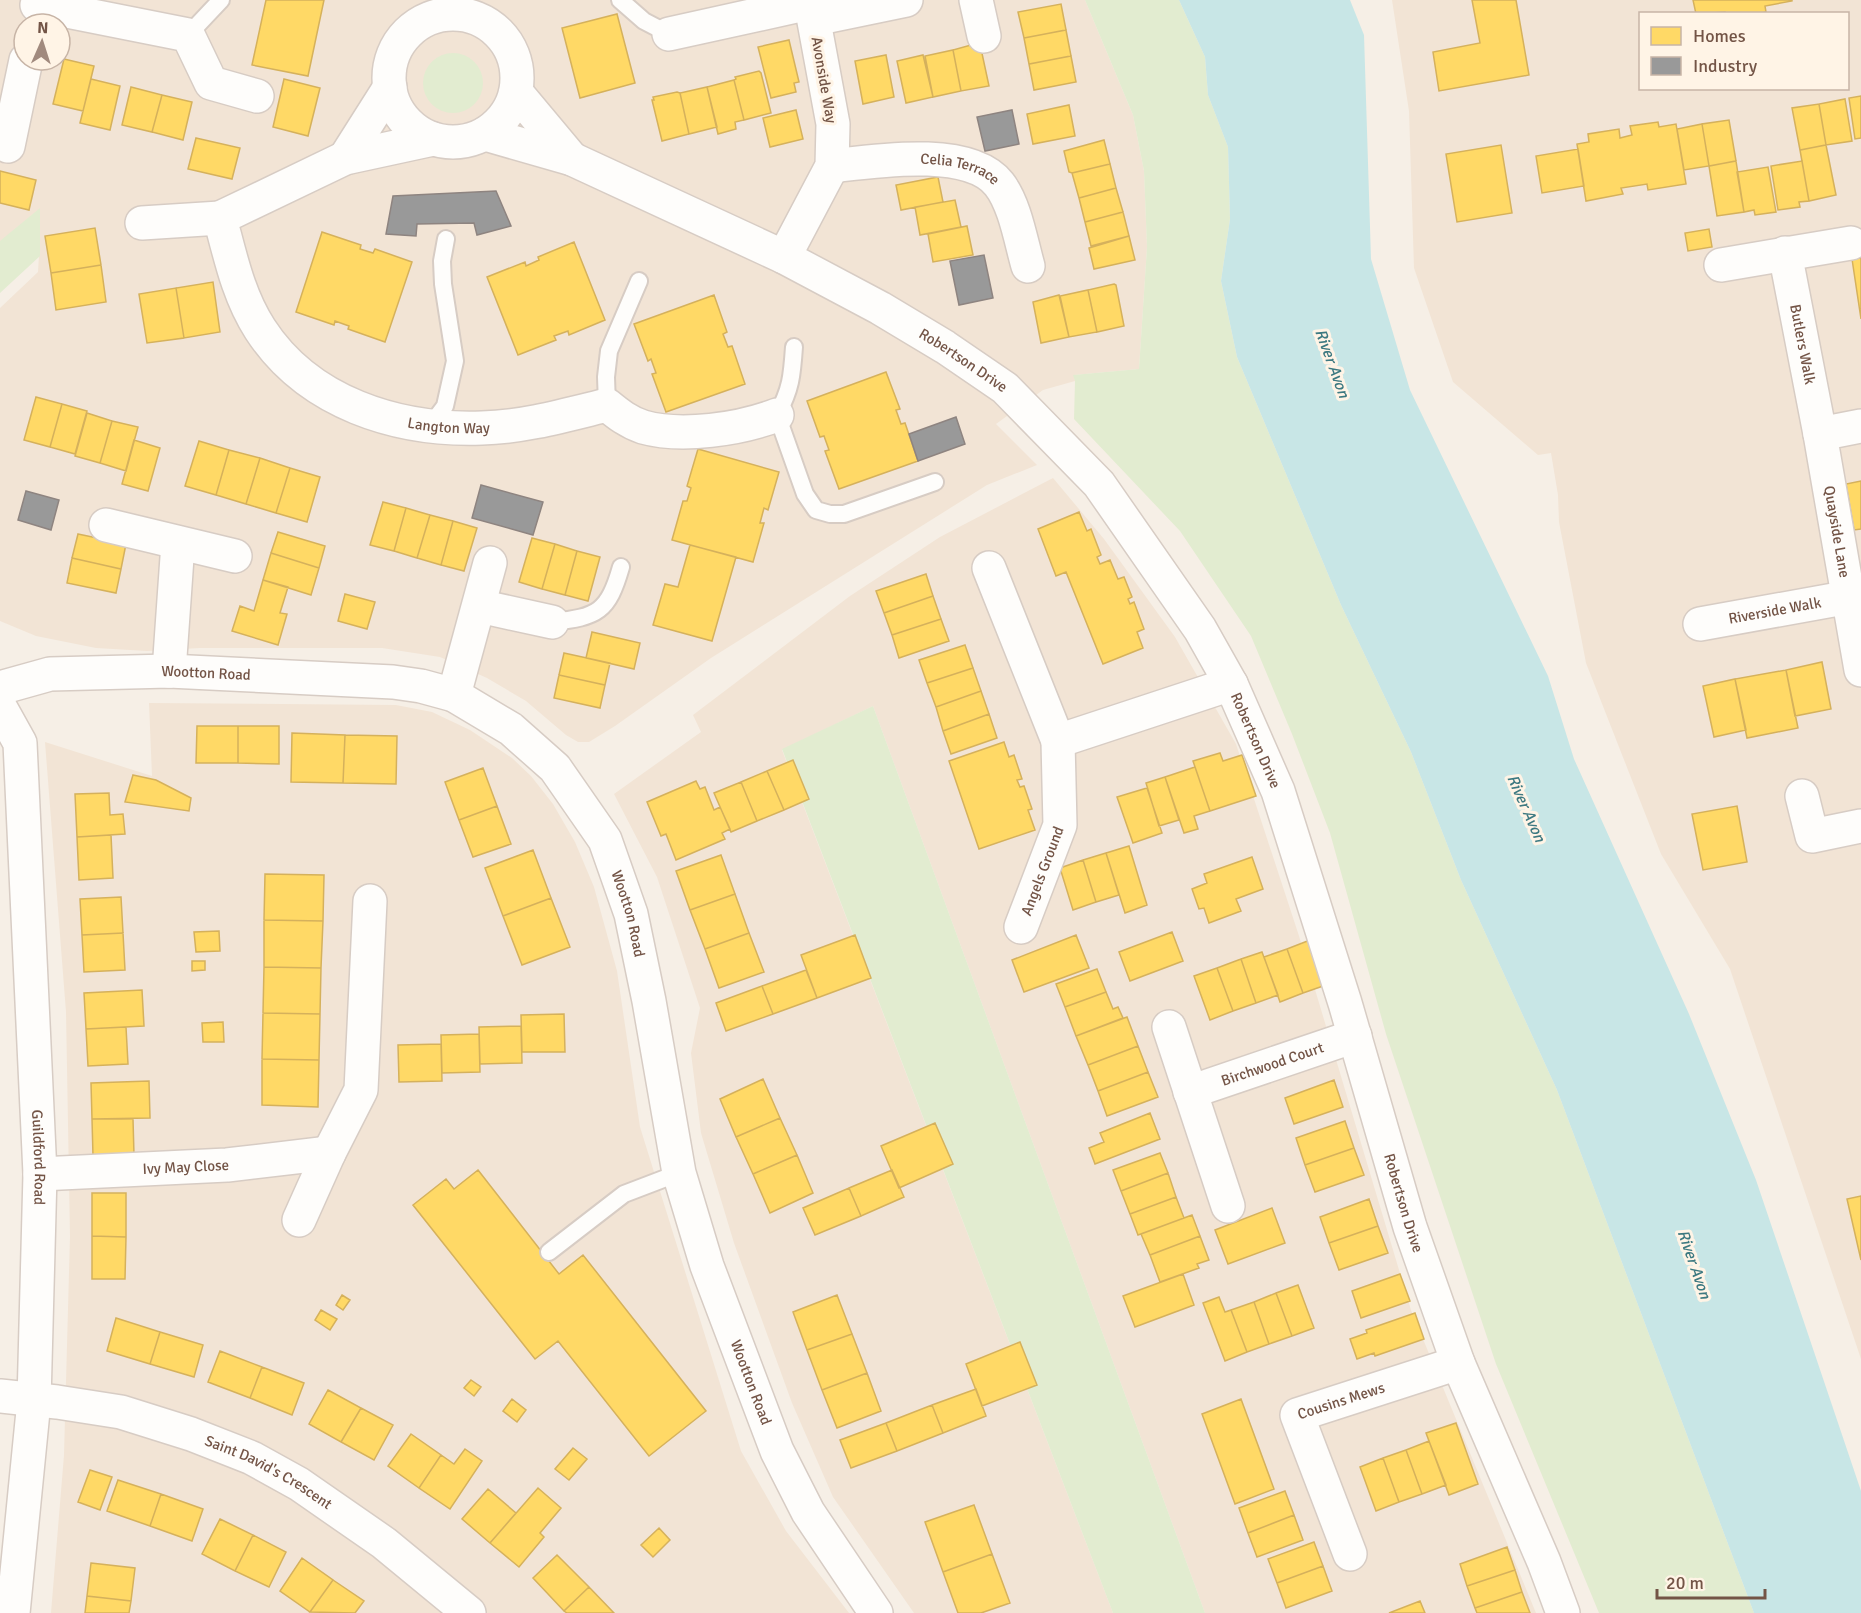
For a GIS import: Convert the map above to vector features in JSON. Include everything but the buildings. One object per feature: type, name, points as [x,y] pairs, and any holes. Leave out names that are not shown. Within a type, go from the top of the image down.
[{"type":"street","points":[[409,33],[410,0]]},
{"type":"street","points":[[669,34],[811,8],[906,0]]},
{"type":"street","points":[[976,0],[984,36]]},
{"type":"street","name":"Avonside Way","points":[[784,257],[832,166],[833,124],[811,8]]},
{"type":"street","points":[[467,9],[491,27],[509,48],[517,73],[516,92],[505,116],[485,134],[468,141],[450,143],[433,139],[417,131],[404,119],[395,104],[390,87],[390,67],[396,48],[409,33],[423,22],[440,16],[457,14],[467,9]]},
{"type":"street","points":[[36,10],[188,35],[211,83],[257,96]]},
{"type":"street","points":[[8,146],[23,72]]},
{"type":"street","points":[[345,158],[390,87]]},
{"type":"street","name":"Robertson Drive","points":[[516,92],[572,159]]},
{"type":"street","name":"Robertson Drive","points":[[485,134],[572,159],[784,257],[880,308],[945,346],[1005,388],[1098,484],[1200,629],[1231,684],[1278,791],[1355,1036],[1410,1227],[1458,1363],[1544,1562],[1563,1613]]},
{"type":"street","points":[[142,223],[220,218],[345,158],[433,139]]},
{"type":"street","name":"Celia Terrace","points":[[832,166],[897,158],[965,163],[976,167],[995,180],[1006,195],[1028,266]]},
{"type":"street","name":"Langton Way","points":[[220,218],[237,280],[252,314],[272,344],[300,375],[316,387],[357,408],[380,416],[430,426],[483,428],[548,419],[607,405]]},
{"type":"street","points":[[1721,265],[1851,243]]},
{"type":"street","name":"Butlers Walk","points":[[1785,254],[1820,434]]},
{"type":"street","points":[[607,405],[621,417],[643,427],[672,431],[738,426],[777,415]]},
{"type":"street","points":[[1820,434],[1861,426]]},
{"type":"street","name":"Quayside Lane","points":[[1820,434],[1855,596],[1861,669]]},
{"type":"street","points":[[106,525],[235,556]]},
{"type":"street","points":[[169,671],[178,543]]},
{"type":"street","points":[[454,695],[490,562]]},
{"type":"street","name":"Angels Ground","points":[[989,568],[1058,741],[1060,825],[1021,927]]},
{"type":"street","name":"Riverside Walk","points":[[1700,624],[1855,596]]},
{"type":"street","points":[[479,606],[552,622]]},
{"type":"street","name":"Wootton Road","points":[[0,688],[51,674],[169,671],[393,682],[421,686],[454,695],[512,729],[555,768],[606,840],[631,914],[649,1001],[679,1173],[707,1266],[777,1451],[808,1512],[876,1613]]},
{"type":"street","points":[[1058,741],[1231,684]]},
{"type":"street","name":"Guildford Road","points":[[0,707],[20,743],[40,1174],[34,1401],[13,1613]]},
{"type":"street","points":[[1802,796],[1812,836],[1861,826]]},
{"type":"street","points":[[299,1220],[361,1090],[370,901]]},
{"type":"street","points":[[1169,1027],[1228,1206]]},
{"type":"street","name":"Birchwood Court","points":[[1190,1092],[1355,1036]]},
{"type":"street","name":"Ivy May Close","points":[[40,1174],[227,1166],[329,1153]]},
{"type":"street","name":"Cousins Mews","points":[[1350,1554],[1297,1414],[1458,1363]]},
{"type":"street","name":"Saint David's Crescent","points":[[0,1396],[121,1412],[191,1434],[252,1458],[299,1484],[384,1543],[469,1613]]},
{"type":"lane","points":[[188,35],[221,0]]},
{"type":"lane","points":[[620,0],[644,21],[669,34]]},
{"type":"lane","points":[[430,426],[445,406],[455,361],[443,284],[442,261],[446,239]]},
{"type":"lane","points":[[607,405],[606,377],[609,351],[639,281]]},
{"type":"lane","points":[[794,347],[789,394],[777,415],[805,494],[816,510],[830,514],[844,514],[935,482]]},
{"type":"lane","points":[[552,622],[576,619],[593,613],[607,604],[614,591],[621,567]]},
{"type":"lane","points":[[549,1252],[624,1194],[679,1173]]},
{"type":"shaded area","points":[[0,0],[1085,0],[1133,115],[1144,171],[1147,247],[1139,369],[1074,375],[1075,381],[1043,390],[996,424],[1037,465],[987,485],[711,658],[615,726],[589,742],[578,742],[566,735],[526,701],[487,678],[440,657],[382,648],[200,648],[147,651],[96,648],[36,636],[0,621],[0,308],[38,272],[40,238],[0,242]]},
{"type":"shaded area","points":[[1392,0],[1861,0],[1861,1359],[1730,969],[1661,854],[1586,663],[1559,522],[1558,495],[1551,453],[1538,455],[1453,382],[1414,268],[1409,111]]},
{"type":"shaded area","points":[[1053,478],[1104,539],[1175,637],[1236,744],[1299,936],[1411,1310],[1536,1613],[1205,1613],[873,706],[782,750],[1113,1613],[914,1613],[833,1497],[792,1403],[734,1243],[701,1133],[691,1053],[700,1008],[657,877],[614,794],[701,732],[693,715],[850,596],[940,537]]},
{"type":"shaded area","points":[[149,703],[396,705],[432,712],[470,730],[512,758],[531,776],[553,804],[575,842],[594,887],[617,971],[640,1127],[741,1451],[786,1531],[849,1613],[51,1613],[64,1455],[70,1236],[66,1012],[45,742],[152,776]]},
{"type":"green space","points":[[1085,0],[1179,0],[1205,57],[1208,95],[1228,147],[1230,219],[1221,281],[1237,357],[1341,605],[1411,752],[1461,880],[1557,1090],[1754,1613],[1599,1613],[1496,1364],[1386,1034],[1330,833],[1251,636],[1180,531],[1074,419],[1075,381],[1073,375],[1139,369],[1147,247],[1144,171],[1133,115]]},
{"type":"green space","points":[[453,53],[470,58],[478,66],[483,83],[478,100],[470,108],[453,113],[436,108],[428,100],[423,83],[428,66],[436,58]]},
{"type":"green space","points":[[40,208],[40,256],[0,293],[0,241]]},
{"type":"green space","points":[[873,706],[1205,1613],[1113,1613],[782,749]]},
{"type":"water","name":"River Avon","points":[[1179,0],[1350,0],[1364,35],[1371,259],[1410,390],[1548,676],[1574,759],[1689,1014],[1756,1180],[1861,1491],[1861,1613],[1754,1613],[1557,1090],[1461,880],[1411,752],[1341,605],[1237,357],[1221,281],[1230,219],[1228,147],[1208,95],[1205,57]]}]
